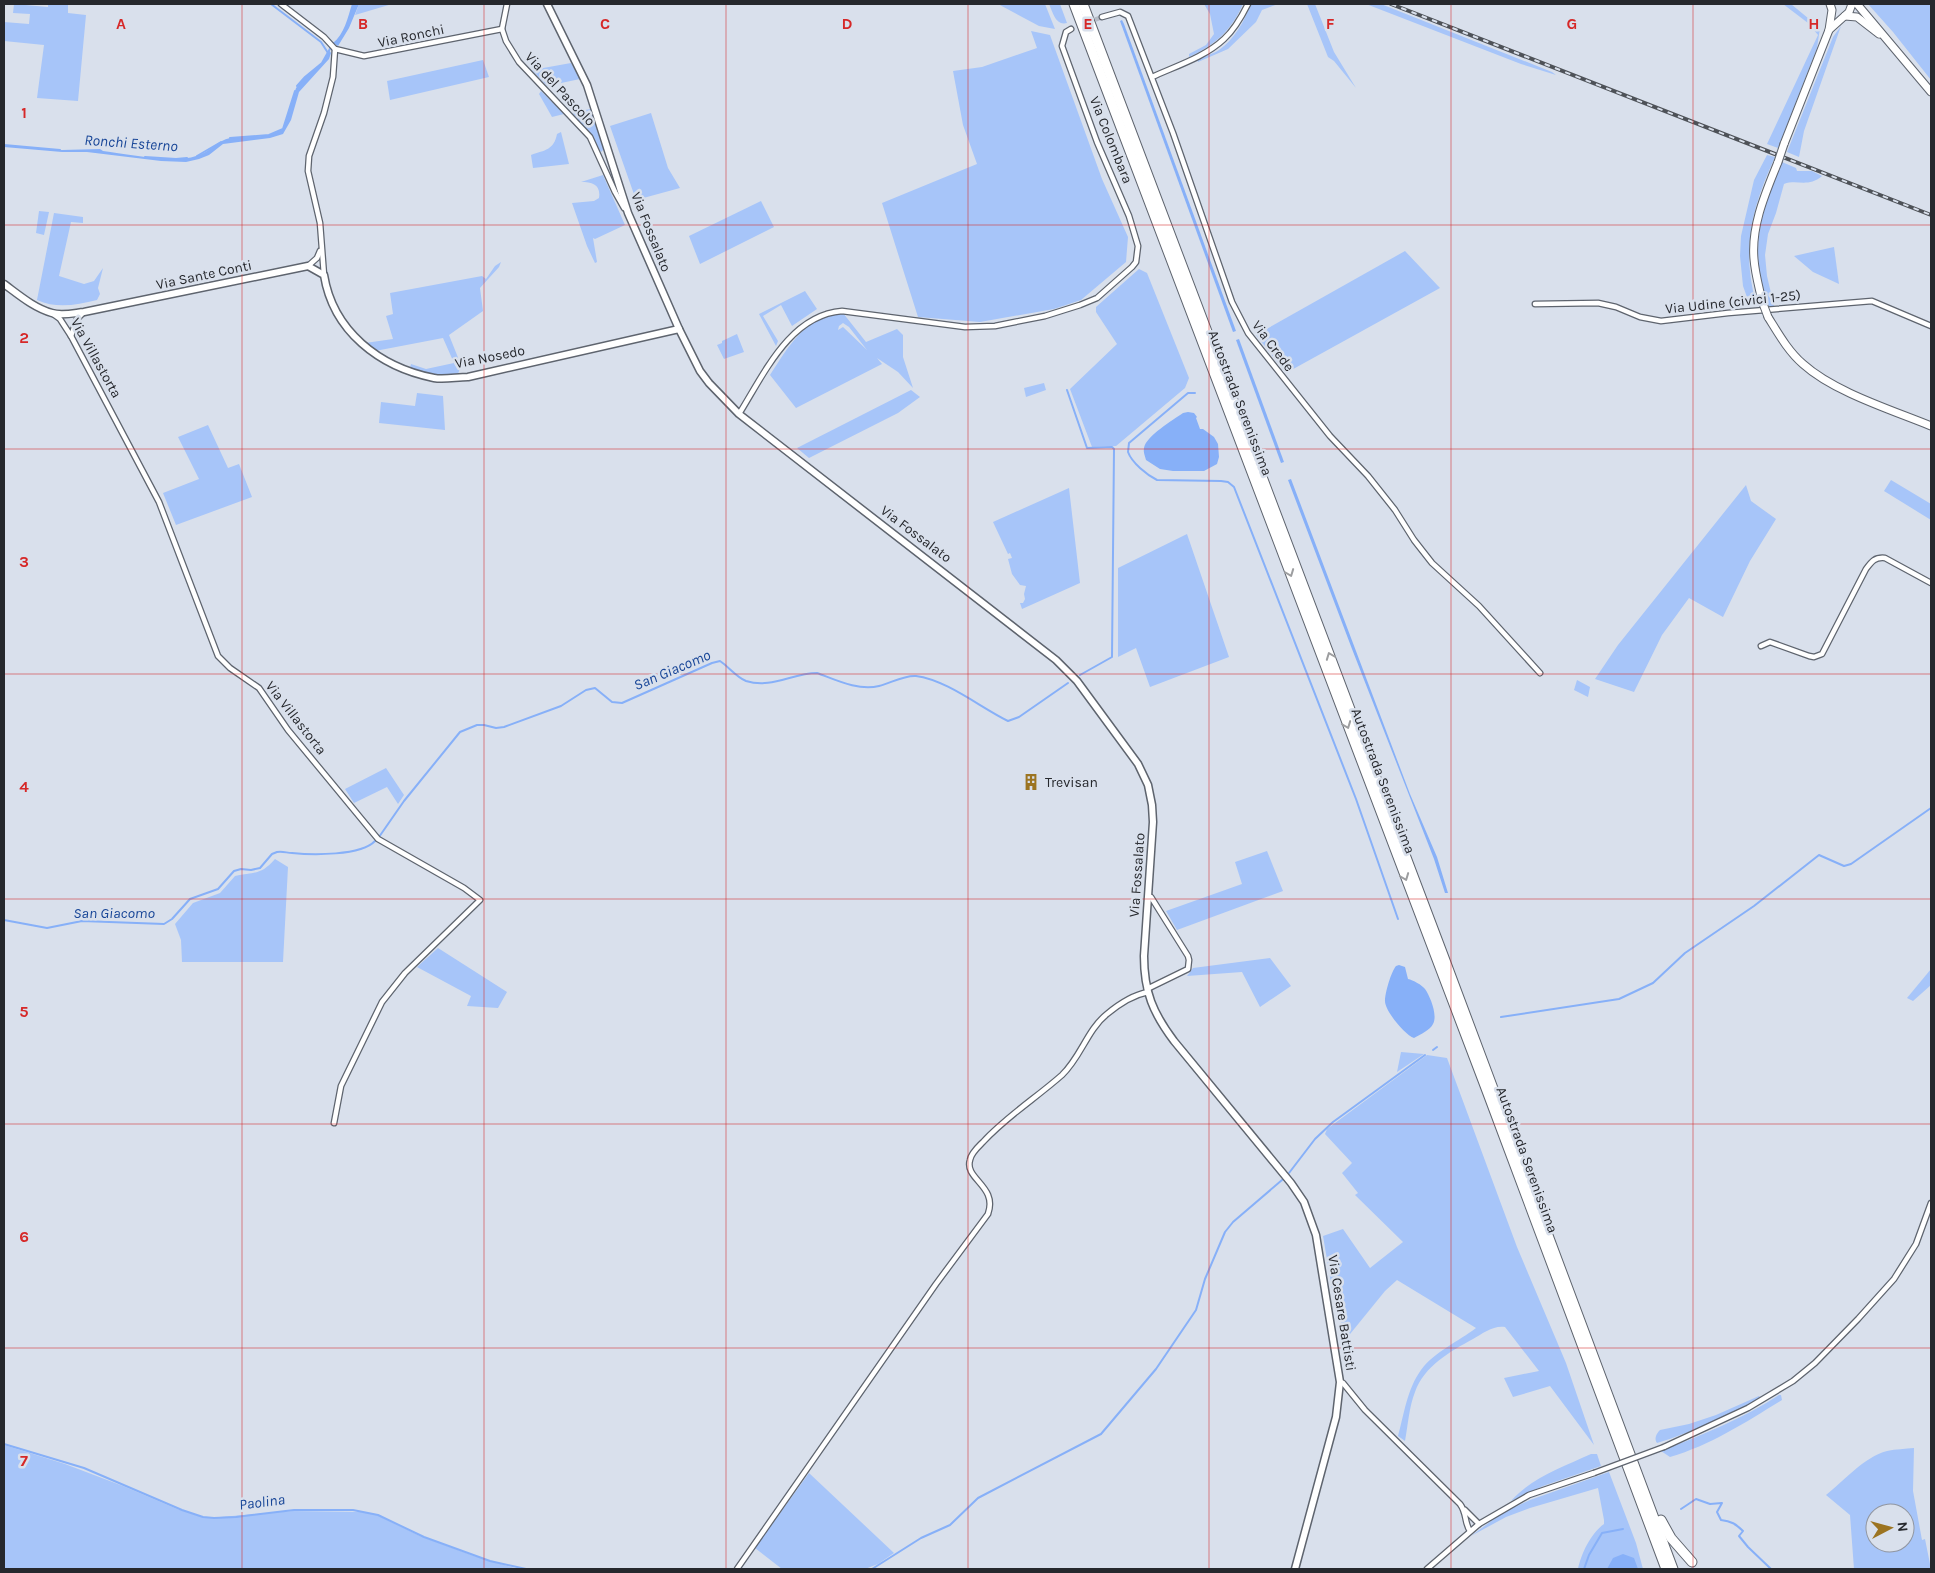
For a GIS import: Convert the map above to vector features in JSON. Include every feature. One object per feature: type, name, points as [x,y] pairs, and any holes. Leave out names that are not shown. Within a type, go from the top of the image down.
[{"type":"highway","name":"Autostrada Serenissima","points":[[1074,4],[1666,1569]]},
{"type":"highway","name":"Autostrada Serenissima","points":[[1083,4],[1674,1569]]},
{"type":"highway","points":[[1636,1468],[1645,1483],[1659,1518],[1671,1538],[1692,1562]]},
{"type":"main road","points":[[1837,4],[1831,7],[1829,30],[1764,197],[1756,226],[1754,258],[1762,301],[1768,317],[1778,334],[1802,364],[1839,388],[1931,426]]},
{"type":"main road","points":[[1829,30],[1849,12],[1852,4]]},
{"type":"main road","points":[[1858,4],[1931,92]]},
{"type":"main road","points":[[1845,16],[1857,16],[1896,48]]},
{"type":"street","points":[[281,4],[324,37],[335,49]]},
{"type":"street","points":[[502,29],[507,4]]},
{"type":"street","name":"Via Fossalato","points":[[547,4],[587,85],[628,213],[678,329],[700,371],[720,395],[740,414],[1056,660],[1076,681],[1128,748],[1138,764],[1148,785],[1153,822],[1144,964],[1147,991],[1161,1023],[1214,1089]]},
{"type":"street","points":[[1102,17],[1120,12],[1128,16],[1152,77],[1212,49],[1225,39],[1234,28],[1248,4]]},
{"type":"street","name":"Via Ronchi","points":[[335,49],[356,55],[374,55],[502,29]]},
{"type":"street","name":"Via del Pascolo","points":[[502,29],[506,41],[519,62],[590,137],[615,192],[628,213]]},
{"type":"street","name":"Via Colombara","points":[[740,414],[785,343],[806,323],[820,315],[842,311],[978,328],[1009,324],[1067,311],[1097,298],[1136,262],[1138,246],[1130,216],[1097,142],[1062,46],[1066,32],[1071,29]]},
{"type":"street","name":"Via Nosedo","points":[[335,49],[333,77],[324,113],[309,156],[308,171],[320,223],[321,250],[326,286],[335,310],[361,343],[382,359],[436,378],[468,377],[678,329]]},
{"type":"street","name":"Via Crede","points":[[1152,77],[1232,302],[1248,333],[1330,436],[1368,476],[1432,562],[1479,606],[1540,673]]},
{"type":"street","points":[[321,250],[317,258],[308,266],[324,275]]},
{"type":"street","name":"Via Sante Conti","points":[[52,313],[84,312],[308,266]]},
{"type":"street","name":"Via Villastorta","points":[[4,284],[30,303],[52,313],[60,319],[72,336],[158,502],[218,656],[230,668],[259,688],[288,730],[378,839],[464,888],[480,900],[405,973],[382,1002],[341,1086],[334,1123]]},
{"type":"street","name":"Via Udine (civici 1-25)","points":[[1535,304],[1598,303],[1616,307],[1640,317],[1661,321],[1728,313],[1872,301],[1931,326]]},
{"type":"street","points":[[72,336],[77,319],[84,312]]},
{"type":"street","points":[[1761,646],[1770,642],[1809,656],[1814,657],[1822,654],[1866,569],[1872,560],[1878,557],[1885,558],[1931,583]]},
{"type":"street","points":[[737,1569],[936,1284],[978,1230],[988,1214],[991,1205],[989,1195],[970,1168],[969,1161],[972,1154],[999,1124],[1062,1074],[1071,1064],[1090,1033],[1107,1014],[1130,998],[1188,969],[1189,960],[1185,951],[1151,897],[1148,897]]},
{"type":"street","name":"Via Cesare Battisti","points":[[1214,1089],[1291,1183],[1304,1202],[1312,1219],[1316,1235],[1340,1382],[1336,1417],[1295,1569]]},
{"type":"street","points":[[1427,1569],[1479,1524],[1529,1495],[1664,1447],[1748,1408],[1792,1381],[1815,1363],[1894,1279],[1916,1244],[1931,1203]]},
{"type":"street","points":[[1340,1382],[1343,1383],[1365,1410],[1479,1524]]},
{"type":"street","points":[[1465,1510],[1466,1524],[1470,1531]]},
{"type":"shaded area","points":[[14,4],[48,7],[48,4],[68,4],[68,13],[86,15],[78,101],[37,98],[44,45],[4,41],[4,22],[29,24],[30,14],[13,13]]},
{"type":"shaded area","points":[[352,4],[359,4],[349,28],[338,46],[333,43],[343,31]]},
{"type":"shaded area","points":[[359,4],[392,4],[355,15]]},
{"type":"shaded area","points":[[998,4],[1045,4],[1055,29],[1039,26]]},
{"type":"shaded area","points":[[1049,4],[1060,4],[1067,23],[1060,23],[1058,21]]},
{"type":"shaded area","points":[[1204,4],[1243,4],[1233,22],[1221,36],[1207,47],[1189,57],[1189,54],[1206,45],[1214,34],[1210,14]]},
{"type":"shaded area","points":[[1251,4],[1278,4],[1262,10],[1256,22],[1228,49],[1198,62],[1197,60],[1217,51],[1230,41],[1242,23]]},
{"type":"shaded area","points":[[1307,4],[1315,4],[1334,52],[1356,88],[1334,61],[1328,57]]},
{"type":"shaded area","points":[[1366,4],[1381,4],[1556,75],[1521,64]]},
{"type":"shaded area","points":[[1783,4],[1791,4],[1820,28],[1817,48],[1778,148],[1767,144],[1818,35],[1808,23]]},
{"type":"shaded area","points":[[1868,4],[1931,4],[1931,80],[1893,32]]},
{"type":"shaded area","points":[[1122,20],[1236,331],[1233,332],[1120,21]]},
{"type":"shaded area","points":[[1841,26],[1804,131],[1799,157],[1787,152],[1833,37]]},
{"type":"shaded area","points":[[1031,31],[1050,35],[1102,179],[1128,237],[1126,262],[1081,300],[1054,309],[980,322],[918,317],[882,203],[977,164],[963,125],[953,71],[982,67],[1037,48]]},
{"type":"shaded area","points":[[329,50],[331,53],[329,59],[299,92],[291,120],[283,134],[270,138],[223,144],[209,155],[186,162],[161,161],[87,152],[62,152],[4,147],[4,145],[62,150],[100,149],[137,156],[175,159],[201,154],[226,139],[271,134],[283,129],[296,88],[305,77],[322,63]]},
{"type":"shaded area","points":[[483,60],[489,77],[390,100],[387,81]]},
{"type":"shaded area","points":[[571,63],[580,79],[547,86],[532,70]]},
{"type":"shaded area","points":[[541,91],[564,114],[552,117],[539,94]]},
{"type":"shaded area","points":[[591,109],[604,149],[601,152],[572,112]]},
{"type":"shaded area","points":[[651,113],[668,168],[680,188],[636,200],[610,126]]},
{"type":"shaded area","points":[[561,132],[569,164],[533,168],[531,155],[551,146],[557,134]]},
{"type":"shaded area","points":[[1767,155],[1775,157],[1760,193],[1751,228],[1749,246],[1749,264],[1756,303],[1752,304],[1748,300],[1743,286],[1740,256],[1741,236],[1754,180]]},
{"type":"shaded area","points":[[1782,162],[1796,168],[1797,171],[1812,171],[1822,176],[1812,182],[1784,184],[1768,234],[1765,255],[1767,276],[1774,306],[1769,307],[1759,267],[1759,233],[1768,199]]},
{"type":"shaded area","points":[[603,175],[625,225],[595,239],[593,238],[597,262],[595,263],[572,203],[594,201],[599,198],[599,190],[595,185],[581,182]]},
{"type":"shaded area","points":[[761,201],[774,227],[700,264],[689,236]]},
{"type":"shaded area","points":[[39,211],[49,212],[44,235],[36,233]]},
{"type":"shaded area","points":[[54,213],[83,217],[83,223],[71,222],[59,276],[84,284],[94,281],[103,268],[98,288],[100,294],[97,300],[74,305],[59,305],[37,300]]},
{"type":"shaded area","points":[[1834,247],[1839,284],[1813,272],[1794,256]]},
{"type":"shaded area","points":[[1405,251],[1440,288],[1286,373],[1256,335]]},
{"type":"shaded area","points":[[501,262],[499,267],[480,288],[483,311],[449,335],[461,365],[458,374],[438,376],[410,368],[411,364],[426,369],[454,363],[443,338],[375,351],[365,343],[393,339],[386,316],[393,314],[390,293],[482,276],[486,279],[495,266]]},
{"type":"shaded area","points":[[1139,269],[1147,273],[1189,378],[1185,388],[1116,446],[1092,447],[1070,389],[1117,344],[1096,312],[1096,307]]},
{"type":"shaded area","points":[[805,291],[817,309],[792,326],[781,305],[763,316],[778,341],[776,346],[759,314]]},
{"type":"shaded area","points":[[843,313],[866,342],[897,329],[903,335],[903,357],[913,388],[898,372],[877,358],[882,364],[796,408],[770,375],[799,334],[808,326],[830,315]],"holes":[[[843,323],[849,327],[867,350],[843,327],[838,330],[839,326]]]},
{"type":"shaded area","points":[[737,334],[744,352],[724,359],[717,345]]},
{"type":"shaded area","points":[[1239,339],[1284,462],[1281,463],[1236,340]]},
{"type":"shaded area","points":[[1044,383],[1046,390],[1026,397],[1024,388]]},
{"type":"shaded area","points":[[911,390],[920,397],[898,413],[809,458],[797,448]]},
{"type":"shaded area","points":[[417,393],[443,396],[445,430],[379,423],[381,402],[415,406]]},
{"type":"shaded area","points":[[1183,413],[1194,413],[1200,429],[1214,437],[1218,444],[1219,457],[1217,464],[1204,471],[1173,471],[1160,469],[1146,460],[1144,448],[1150,438]]},
{"type":"shaded area","points":[[208,425],[228,468],[239,464],[252,497],[176,525],[163,493],[199,479],[178,437]]},
{"type":"shaded area","points":[[1291,479],[1410,794],[1437,857],[1448,893],[1445,893],[1434,859],[1352,649],[1288,480]]},
{"type":"shaded area","points":[[1891,480],[1931,504],[1931,520],[1884,491]]},
{"type":"shaded area","points":[[1746,485],[1751,501],[1776,519],[1750,561],[1723,617],[1689,598],[1662,635],[1634,692],[1595,679],[1618,645]]},
{"type":"shaded area","points":[[1069,488],[1080,583],[1022,609],[1020,603],[1023,603],[1025,599],[1026,586],[1020,585],[1012,574],[1008,559],[1012,558],[1010,553],[1008,554],[993,522]]},
{"type":"shaded area","points":[[1187,534],[1229,657],[1150,687],[1136,648],[1118,657],[1118,568]]},
{"type":"shaded area","points":[[1577,680],[1590,687],[1588,697],[1574,690]]},
{"type":"shaded area","points":[[386,768],[404,795],[398,804],[387,787],[354,803],[345,789]]},
{"type":"shaded area","points":[[1267,851],[1283,891],[1177,930],[1166,911],[1242,884],[1235,862]]},
{"type":"shaded area","points":[[275,859],[288,867],[283,962],[182,962],[181,940],[175,924],[193,903],[220,893],[235,876],[253,873],[266,868]]},
{"type":"shaded area","points":[[438,948],[507,992],[498,1008],[467,1006],[471,996],[417,967]]},
{"type":"shaded area","points":[[1270,958],[1291,986],[1260,1007],[1242,972],[1187,976],[1193,968]]},
{"type":"shaded area","points":[[1399,965],[1405,967],[1408,979],[1425,989],[1434,1011],[1435,1016],[1432,1026],[1414,1038],[1396,1022],[1388,1011],[1385,1001],[1394,969]]},
{"type":"shaded area","points":[[1931,969],[1931,985],[1913,1001],[1907,998]]},
{"type":"shaded area","points":[[1401,1052],[1424,1054],[1397,1072]]},
{"type":"shaded area","points":[[1427,1055],[1447,1058],[1517,1247],[1566,1363],[1594,1445],[1550,1386],[1513,1397],[1504,1378],[1539,1371],[1505,1327],[1489,1330],[1447,1354],[1425,1374],[1413,1398],[1405,1441],[1398,1436],[1406,1402],[1412,1385],[1421,1370],[1440,1352],[1476,1328],[1397,1280],[1385,1291],[1346,1339],[1333,1295],[1323,1236],[1343,1229],[1370,1268],[1403,1242],[1355,1195],[1358,1193],[1342,1173],[1352,1163],[1325,1134],[1327,1129]]},
{"type":"shaded area","points":[[1781,1395],[1782,1400],[1742,1425],[1700,1446],[1670,1457],[1661,1451],[1707,1433]]},
{"type":"shaded area","points":[[1759,1396],[1761,1398],[1710,1423],[1670,1439],[1657,1443],[1656,1441],[1657,1433],[1660,1430],[1689,1424],[1716,1415]]},
{"type":"shaded area","points":[[4,1445],[65,1464],[177,1509],[208,1518],[293,1511],[363,1512],[377,1515],[420,1536],[474,1556],[518,1569],[4,1569]]},
{"type":"shaded area","points":[[1914,1448],[1913,1491],[1922,1540],[1925,1539],[1931,1569],[1854,1569],[1850,1515],[1826,1495],[1870,1458],[1897,1449]]},
{"type":"shaded area","points":[[1591,1454],[1597,1454],[1601,1466],[1543,1486],[1511,1501],[1528,1485],[1538,1479]]},
{"type":"shaded area","points":[[1609,1472],[1636,1543],[1643,1569],[1578,1569],[1587,1544],[1604,1524],[1598,1488],[1506,1517],[1471,1536],[1502,1513],[1530,1500]]},
{"type":"shaded area","points":[[809,1473],[894,1553],[878,1564],[865,1569],[782,1569],[755,1548]]},
{"type":"shaded area","points":[[1623,1554],[1634,1558],[1638,1569],[1607,1569],[1613,1558]]},
{"type":"waterway","points":[[271,4],[321,42],[328,53]]},
{"type":"waterway","name":"Ronchi Esterno","points":[[297,86],[322,63],[331,47]]},
{"type":"waterway","name":"Ronchi Esterno","points":[[230,138],[269,135],[283,129],[295,91]]},
{"type":"waterway","name":"Ronchi Esterno","points":[[197,156],[221,142]]},
{"type":"waterway","name":"Ronchi Esterno","points":[[4,145],[60,150]]},
{"type":"waterway","name":"Ronchi Esterno","points":[[145,157],[187,158]]},
{"type":"waterway","points":[[1067,390],[1087,448],[1112,447],[1114,449],[1112,657],[1080,675]]},
{"type":"waterway","points":[[1195,393],[1188,393],[1129,443],[1128,452],[1140,468],[1157,480],[1221,481],[1228,482],[1234,487],[1356,799],[1398,919]]},
{"type":"waterway","name":"San Giacomo","points":[[379,837],[404,801],[460,732],[477,725],[496,728],[504,727],[561,706],[586,690],[595,688],[612,702],[622,703],[720,661],[742,679],[755,683],[773,682],[799,675],[817,673],[847,684],[871,687],[916,676],[940,683],[1008,721],[1019,717],[1068,683]]},
{"type":"waterway","points":[[1501,1017],[1619,999],[1653,983],[1685,953],[1754,906],[1819,855],[1844,866],[1851,864],[1931,808]]},
{"type":"waterway","name":"San Giacomo","points":[[4,920],[47,928],[82,921],[164,924],[172,919],[190,899],[218,889],[234,871],[260,868],[272,854],[277,852],[311,854],[348,852],[368,846],[375,841]]},
{"type":"waterway","points":[[1433,1050],[1437,1047]]},
{"type":"waterway","points":[[1289,1173],[1315,1139],[1333,1122],[1425,1055]]},
{"type":"waterway","points":[[872,1569],[921,1538],[950,1525],[978,1498],[1101,1434],[1156,1369],[1196,1310],[1205,1279],[1225,1232],[1233,1222],[1282,1180]]},
{"type":"waterway","name":"Paolina","points":[[4,1444],[84,1468],[182,1510],[203,1517],[236,1517],[294,1510],[353,1510],[378,1515],[424,1537],[490,1561],[526,1569]]},
{"type":"waterway","points":[[1681,1509],[1696,1499],[1710,1504],[1722,1503],[1717,1512],[1721,1520],[1738,1526],[1743,1531],[1739,1536],[1771,1569]]},
{"type":"waterway","points":[[1584,1569],[1589,1555],[1602,1533],[1623,1529]]},
{"type":"tunnel","points":[[1089,22],[1102,17]]},
{"type":"railway","points":[[1391,4],[1931,215]]},
{"type":"place","name":"Trevisan","points":[[1031,782]]}]
